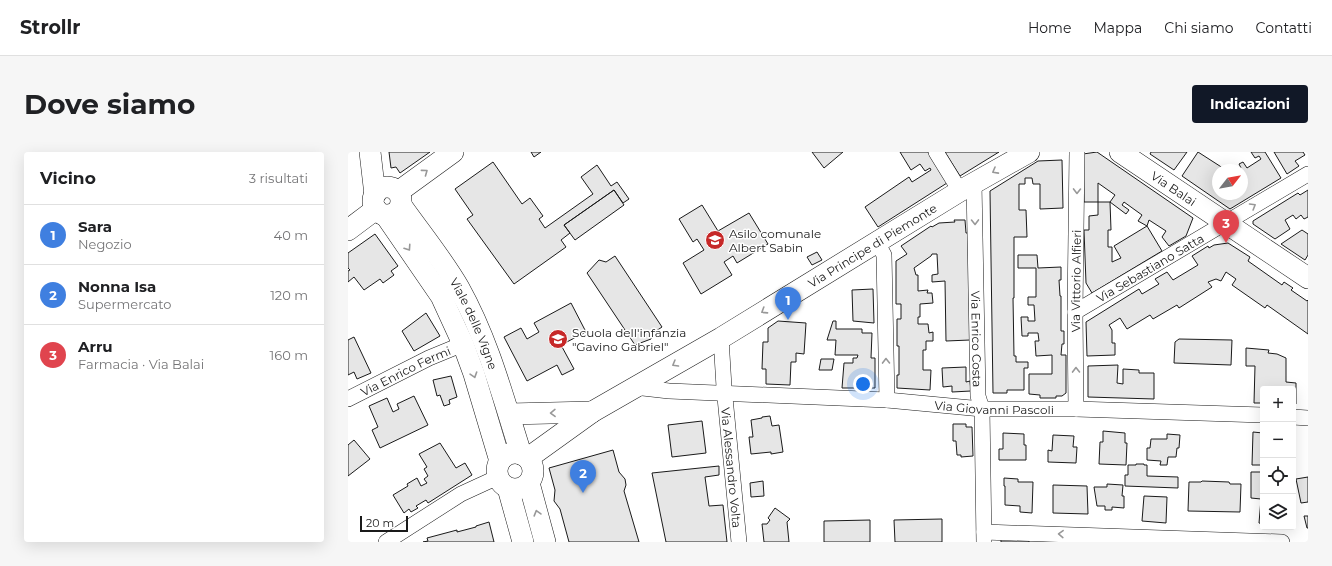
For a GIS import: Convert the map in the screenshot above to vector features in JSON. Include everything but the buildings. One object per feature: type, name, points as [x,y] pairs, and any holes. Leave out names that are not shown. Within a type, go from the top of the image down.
[{"type":"street","points":[[348,230],[453,152]]},
{"type":"street","points":[[936,152],[967,187]]},
{"type":"street","name":"Via Principe di Piemonte","points":[[525,456],[592,412],[721,338],[967,187],[1029,152]]},
{"type":"street","name":"Via Vittorio Alfieri","points":[[1076,409],[1075,312],[1077,152]]},
{"type":"street","name":"Via Balai","points":[[1120,152],[1308,278]]},
{"type":"street","name":"Viale delle Vigne","points":[[371,155],[388,201],[441,296],[463,344],[474,374],[502,475],[523,542]]},
{"type":"street","name":"Via Sebastiano Satta","points":[[1075,312],[1308,174]]},
{"type":"street","name":"Via Enrico Costa","points":[[967,187],[978,396],[982,409],[984,537]]},
{"type":"street","name":"Viale delle Vigne","points":[[388,201],[459,288],[484,340],[525,456]]},
{"type":"street","points":[[877,242],[884,254],[888,400]]},
{"type":"street","points":[[721,338],[725,393]]},
{"type":"street","name":"Via Enrico Fermi","points":[[348,399],[429,358],[463,344]]},
{"type":"street","name":"Via Giovanni Pascoli","points":[[634,387],[669,391],[888,400],[982,409],[1076,409],[1260,415]]},
{"type":"street","name":"Via Alessandro Volta","points":[[725,393],[739,542]]},
{"type":"street","name":"Via Principe di Piemonte","points":[[509,414],[592,412]]},
{"type":"street","points":[[1296,417],[1308,418]]},
{"type":"street","points":[[515,452],[525,456],[533,468],[534,474],[529,484],[519,489],[502,475],[504,457],[515,452]]},
{"type":"street","points":[[386,542],[461,494],[502,475]]},
{"type":"street","points":[[529,484],[545,542]]},
{"type":"street","points":[[984,537],[1282,542]]},
{"type":"place","name":"Asilo comunale Albert Sabin","points":[[715,240]]},
{"type":"place","name":"Arru","points":[[1226,243]]},
{"type":"place","name":"Sara","points":[[788,320]]},
{"type":"place","name":"Scuola dell'infanzia \"Gavino Gabriel\"","points":[[558,339]]},
{"type":"place","name":"Nonna Isa","points":[[583,493]]}]
